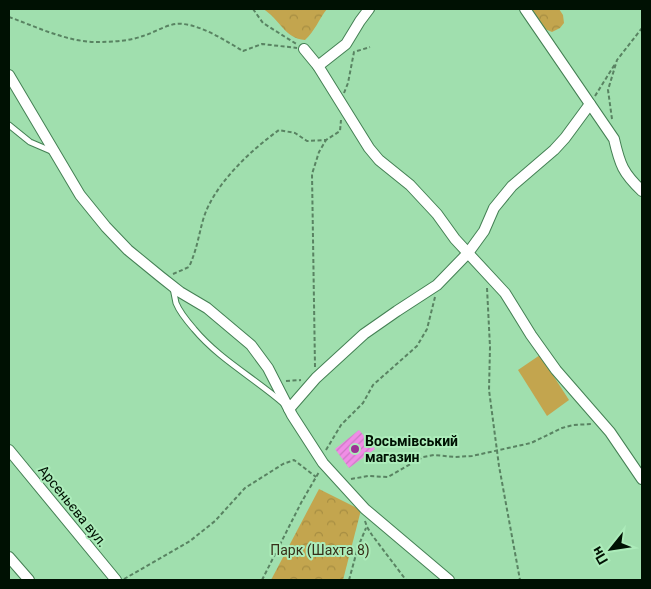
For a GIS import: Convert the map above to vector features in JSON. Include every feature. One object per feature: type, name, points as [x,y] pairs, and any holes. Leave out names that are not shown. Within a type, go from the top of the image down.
[{"type":"street","points":[[318,66],[346,44],[369,9]]},
{"type":"street","points":[[526,9],[614,139],[620,164],[630,179],[642,191]]},
{"type":"street","points":[[304,48],[318,66],[369,148],[380,160],[410,185],[455,239],[505,293],[531,335],[556,370],[602,423],[642,479]]},
{"type":"street","points":[[9,75],[80,195],[106,227],[128,250],[172,286],[207,308],[251,344],[268,368],[289,409],[322,462],[365,509],[449,580]]},
{"type":"street","points":[[289,409],[316,378],[364,334],[437,285],[468,253],[484,231],[494,208],[512,186],[554,150],[590,104]]},
{"type":"street","name":"Арсеньєва вул.","points":[[9,450],[116,580]]},
{"type":"street","points":[[9,557],[30,580]]},
{"type":"lane","points":[[9,125],[30,142],[54,152]]},
{"type":"lane","points":[[172,286],[176,303],[183,316],[202,338],[237,370],[264,387],[289,409]]},
{"type":"path","points":[[254,9],[263,24],[304,48]]},
{"type":"path","points":[[9,17],[47,31],[96,42],[142,37],[168,26],[183,24],[213,34],[243,51],[262,44],[304,48]]},
{"type":"path","points":[[590,104],[617,60],[642,28]]},
{"type":"path","points":[[274,379],[287,381],[316,378],[312,174],[319,152],[326,140],[340,130],[341,103],[348,83],[354,52],[370,47]]},
{"type":"path","points":[[612,119],[608,90],[617,60]]},
{"type":"path","points":[[161,277],[180,272],[189,267],[200,240],[203,219],[212,199],[240,164],[267,138],[279,130],[295,134],[307,141],[326,140]]},
{"type":"path","points":[[486,272],[490,347],[489,390],[497,451],[520,580]]},
{"type":"path","points":[[262,580],[316,477],[334,435],[363,403],[373,385],[417,346],[427,329],[437,285]]},
{"type":"path","points":[[342,485],[354,478],[368,476],[388,478],[424,457],[434,455],[472,456],[531,443],[573,425],[602,423]]},
{"type":"path","points":[[122,580],[190,541],[216,521],[245,488],[283,464],[294,460],[316,477]]},
{"type":"path","points":[[365,509],[367,527],[384,553],[406,580]]},
{"type":"path","points":[[349,580],[358,547],[367,527]]},
{"type":"green space","points":[[263,9],[327,9],[312,33],[305,40],[292,36]]},
{"type":"green space","points":[[522,9],[559,9],[563,15],[564,23],[560,28],[552,32],[545,29],[537,17],[528,19],[524,17]]},
{"type":"green space","points":[[540,355],[569,400],[547,416],[518,370]]},
{"type":"green space","name":"Парк (Шахта 8)","points":[[319,489],[361,510],[343,580],[271,580]]},
{"type":"building","name":"Восьмівський магазин","points":[[359,430],[375,449],[349,468],[335,449]]},
{"type":"place","name":"Восьмівський магазин","points":[[355,449]]}]
